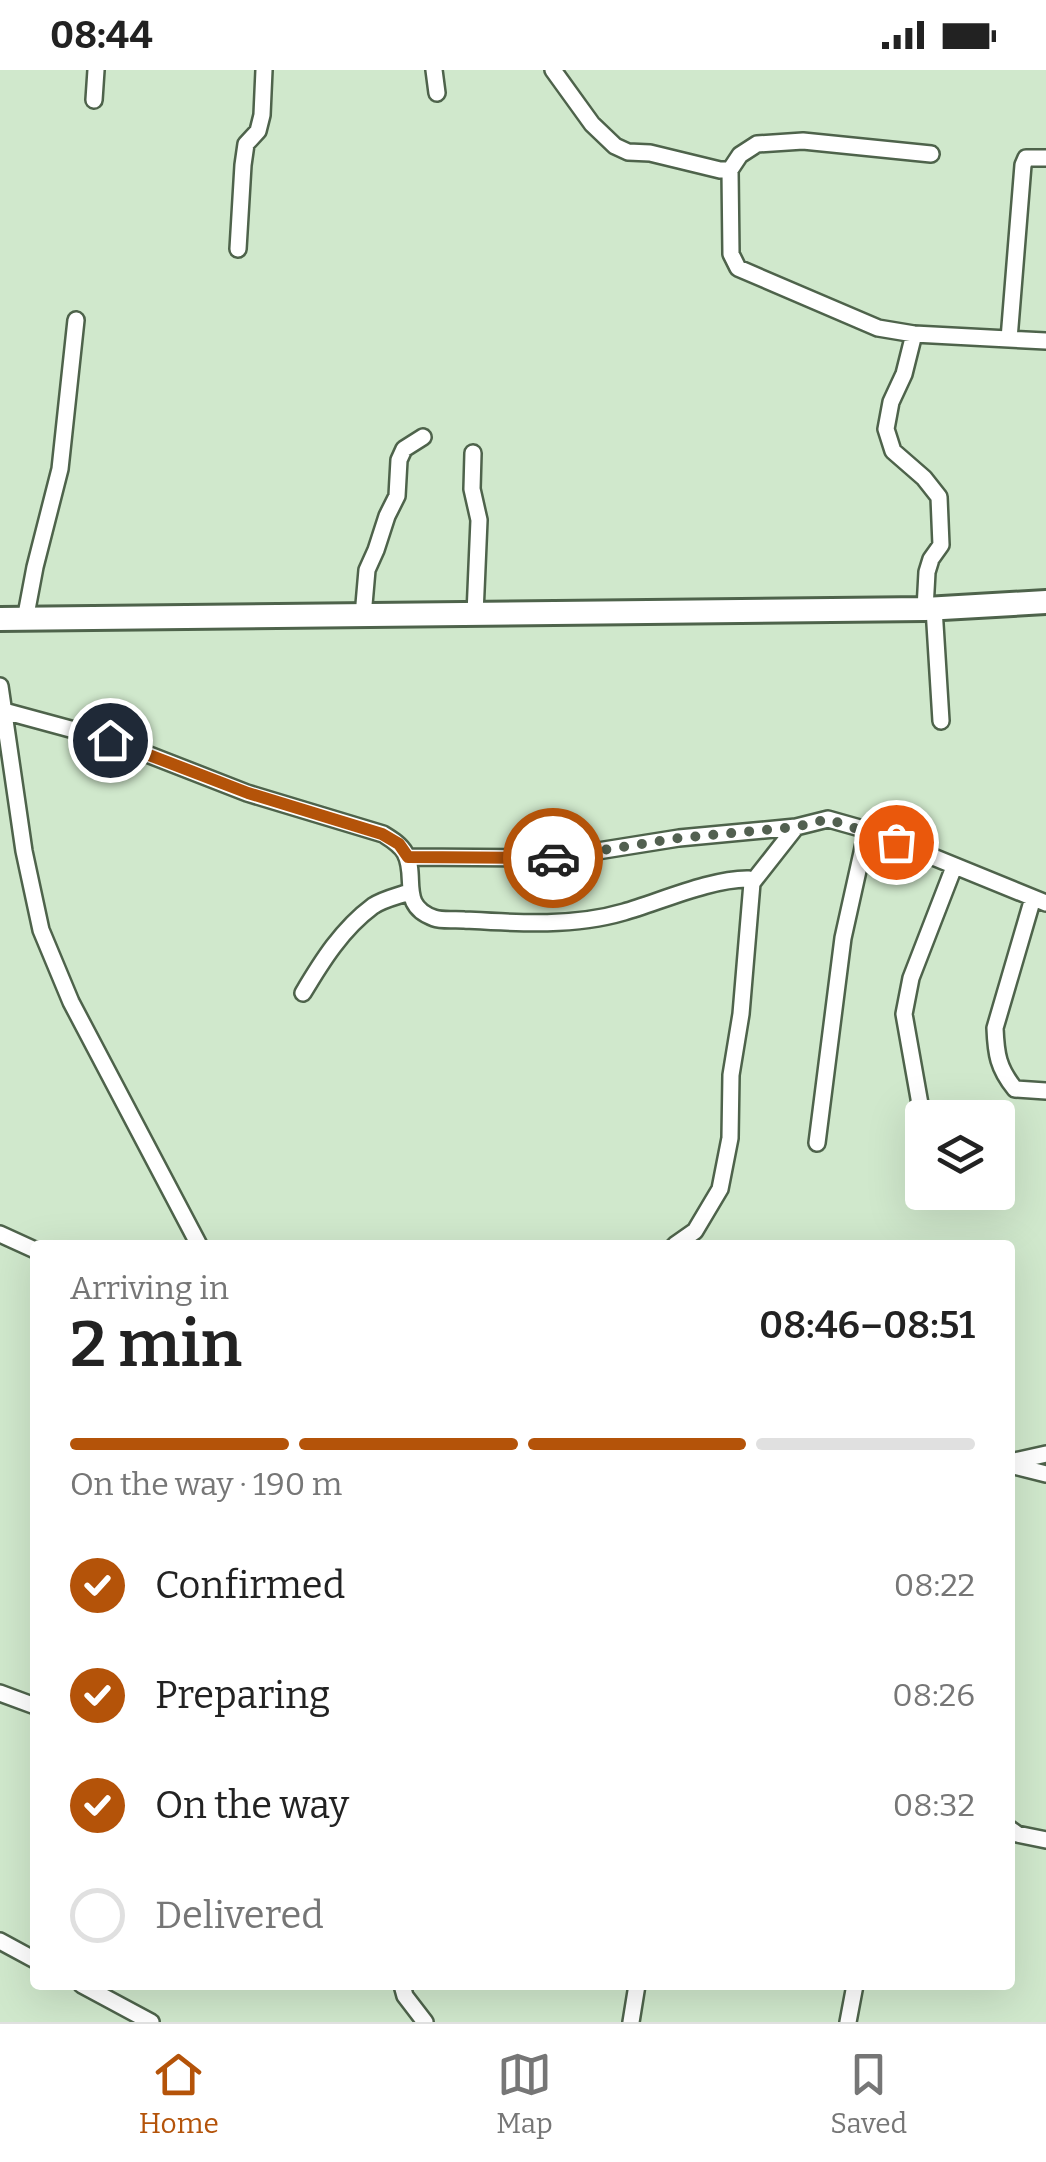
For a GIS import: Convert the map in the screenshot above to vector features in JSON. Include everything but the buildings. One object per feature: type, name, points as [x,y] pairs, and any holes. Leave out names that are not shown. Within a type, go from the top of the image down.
[{"type":"main road","points":[[0,619],[930,609],[1046,602]]},
{"type":"street","points":[[94,100],[96,70]]},
{"type":"street","points":[[238,249],[246,144],[258,132],[264,70]]},
{"type":"street","points":[[434,70],[437,93]]},
{"type":"street","points":[[552,70],[592,124],[615,146],[628,152],[730,170]]},
{"type":"street","points":[[931,154],[803,141],[756,144],[740,155],[730,170],[730,254],[738,268],[878,328],[914,334],[1046,341]]},
{"type":"street","points":[[1009,340],[1023,165],[1026,158],[1046,158]]},
{"type":"street","points":[[25,620],[60,469],[76,320]]},
{"type":"street","points":[[914,334],[904,374],[890,402],[886,429],[894,451],[939,497],[941,545],[927,572],[941,721]]},
{"type":"street","points":[[363,616],[367,570],[397,496],[400,460],[404,449],[423,437]]},
{"type":"street","points":[[473,453],[472,489],[479,520],[475,614]]},
{"type":"street","points":[[0,686],[24,850],[42,930],[71,1002],[196,1240]]},
{"type":"street","points":[[4,711],[110,740],[248,793],[382,834],[399,844],[408,857],[415,906],[434,918],[554,922],[619,914],[742,878],[752,883]]},
{"type":"street","points":[[408,857],[554,858],[679,838],[796,827],[828,819],[866,830],[1040,901],[995,1028],[995,1038],[1002,1074],[1015,1090],[1046,1091]]},
{"type":"street","points":[[682,1240],[695,1231],[720,1189],[730,1138],[731,1076],[741,1014],[752,883],[796,827]]},
{"type":"street","points":[[817,1143],[843,938],[866,830]]},
{"type":"street","points":[[919,1100],[904,1014],[910,978],[954,867]]},
{"type":"street","points":[[304,992],[328,952],[351,926],[375,904],[410,892]]},
{"type":"street","points":[[0,1234],[30,1248]]},
{"type":"street","points":[[1015,1463],[1046,1454]]},
{"type":"street","points":[[1015,1465],[1046,1474]]},
{"type":"street","points":[[0,1693],[30,1704]]},
{"type":"street","points":[[1015,1832],[1046,1840]]},
{"type":"street","points":[[0,1941],[30,1957]]},
{"type":"street","points":[[91,1990],[151,2022]]},
{"type":"street","points":[[403,1990],[425,2022]]},
{"type":"street","points":[[630,2022],[636,1990]]},
{"type":"street","points":[[848,2022],[853,1990]]},
{"type":"way so far","points":[[553,858],[679,838],[796,827],[828,819],[896,842]]},
{"type":"route","points":[[110,740],[248,793],[382,834],[399,844],[408,857],[553,858]]}]
